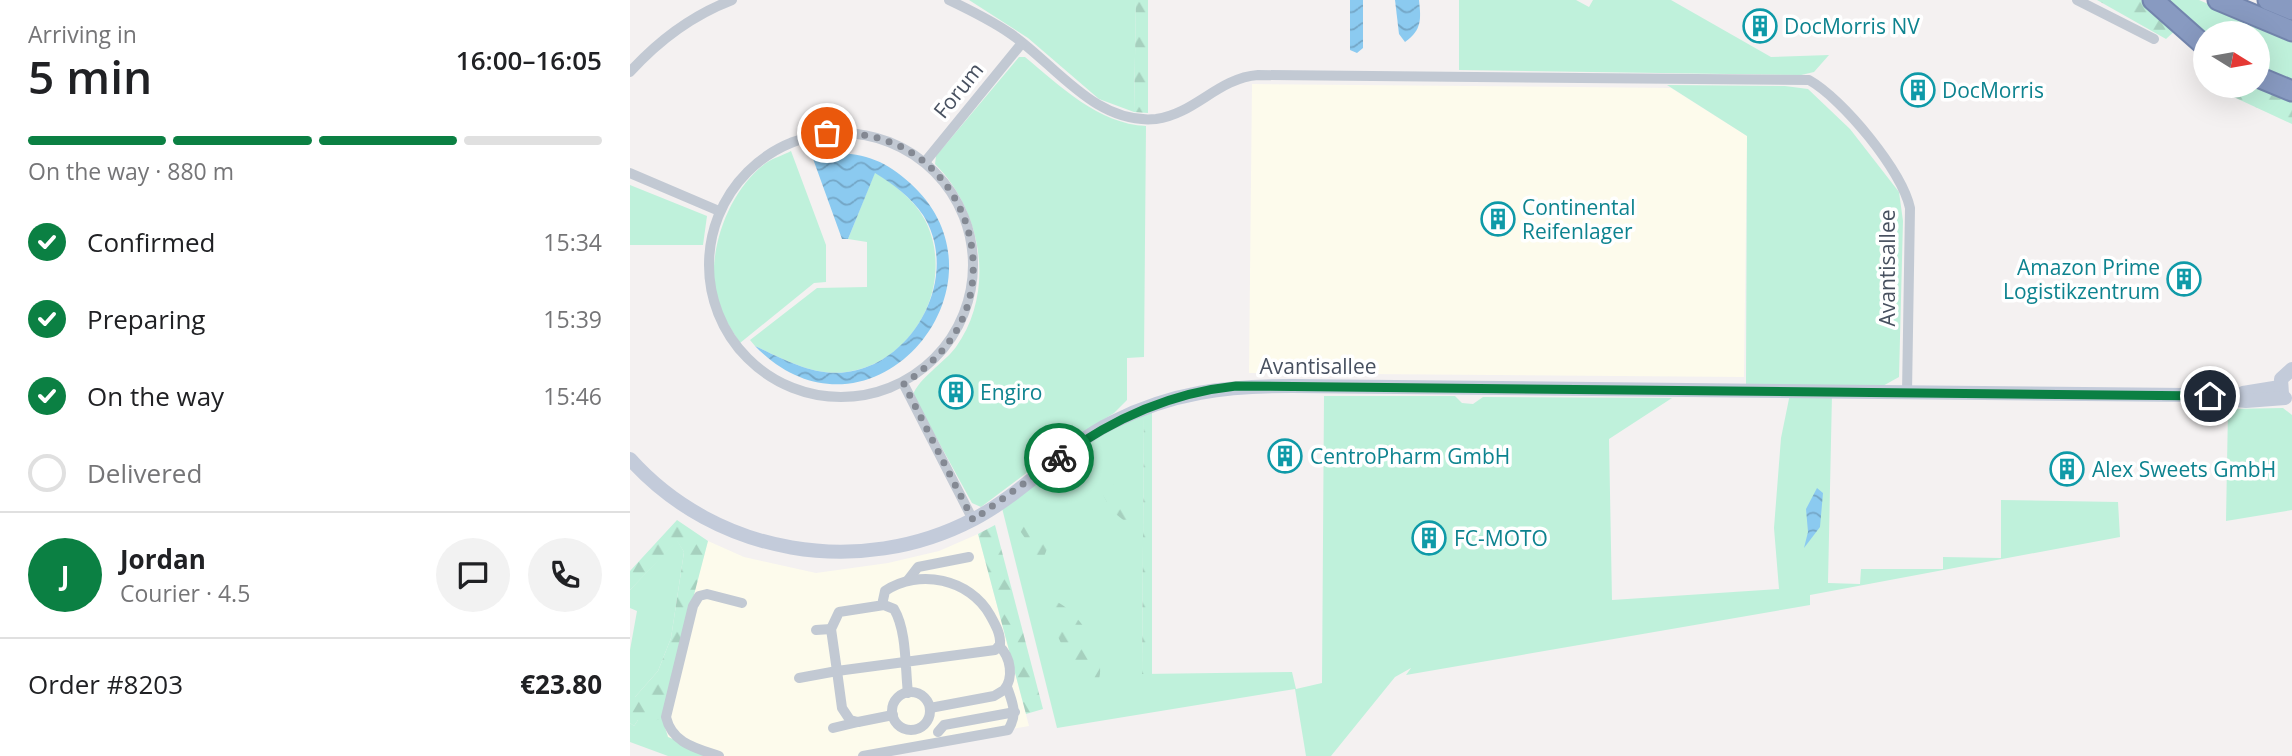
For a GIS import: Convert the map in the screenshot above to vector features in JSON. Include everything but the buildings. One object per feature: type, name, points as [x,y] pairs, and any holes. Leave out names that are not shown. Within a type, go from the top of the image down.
[{"type":"highway","points":[[2152,0],[2193,36]]},
{"type":"highway","points":[[2218,0],[2292,32]]},
{"type":"highway","points":[[2268,0],[2292,10]]},
{"type":"highway","points":[[2270,82],[2292,92]]},
{"type":"street","points":[[630,72],[667,37],[701,14],[732,0]]},
{"type":"street","name":"Avantisallee","points":[[949,0],[1022,43],[1069,84],[1097,103],[1126,116],[1151,119],[1186,109],[1223,83],[1258,75],[1809,80],[1839,102],[1897,176],[1907,194],[1910,208],[1908,393]]},
{"type":"street","points":[[2077,0],[2154,39]]},
{"type":"street","name":"Forum","points":[[925,162],[1022,43]]},
{"type":"street","points":[[850,133],[874,137],[908,151],[925,162],[953,194],[966,219],[973,245],[974,272],[959,326],[926,368],[904,384],[861,396],[813,395],[770,378],[752,364],[737,349],[712,299],[710,246],[719,211],[749,171],[772,152],[798,138],[850,133]]},
{"type":"street","points":[[630,173],[719,211]]},
{"type":"street","name":"Avantisallee","points":[[630,459],[656,485],[699,516],[743,536],[783,546],[829,552],[883,550],[911,544],[973,520],[1111,423],[1177,397],[1210,389],[1292,386],[2215,396],[2246,401],[2286,396],[2283,376],[2292,369]]},
{"type":"street","points":[[904,384],[973,520]]},
{"type":"street","points":[[908,580],[918,566],[969,557]]},
{"type":"street","points":[[863,756],[939,737],[1007,730],[1015,712],[1007,687],[1010,673],[1005,654],[999,646],[995,624],[984,604],[972,594],[945,581],[908,580],[885,591],[883,605]]},
{"type":"street","points":[[719,756],[680,741],[669,731],[666,717],[693,606],[699,596],[707,594],[742,603]]},
{"type":"street","points":[[893,715],[840,724],[831,629],[833,618],[842,611],[890,606],[897,614],[908,693]]},
{"type":"street","points":[[816,631],[831,629]]},
{"type":"street","points":[[799,678],[995,650],[999,646]]},
{"type":"street","points":[[930,708],[994,696],[1007,687]]},
{"type":"street","points":[[908,693],[922,696],[930,708],[925,724],[915,730],[908,730],[895,722],[893,715],[896,701],[908,693]]},
{"type":"street","points":[[939,737],[944,725],[1015,712]]},
{"type":"street","points":[[925,724],[939,737]]},
{"type":"shaded area","points":[[1252,84],[1671,88],[1747,136],[1744,377],[1249,373]]},
{"type":"shaded area","points":[[978,534],[1029,726],[854,756],[712,756],[668,737],[663,708],[708,541],[744,557],[816,573],[888,563],[939,551]]},
{"type":"green space","points":[[969,0],[1136,0],[1134,112],[1099,99],[1028,38]]},
{"type":"green space","points":[[1136,0],[1148,0],[1148,113],[1134,112]]},
{"type":"green space","points":[[1459,0],[1576,0],[1589,7],[1593,0],[1671,0],[1771,57],[1829,55],[1814,72],[1801,75],[1459,70]]},
{"type":"green space","points":[[2097,0],[2141,0],[2178,28],[2166,39]]},
{"type":"green space","points":[[2156,0],[2199,0],[2248,21],[2193,21],[2193,25]]},
{"type":"green space","points":[[2270,31],[2292,40],[2292,88],[2270,78]]},
{"type":"green space","points":[[1019,57],[1025,57],[1066,91],[1096,111],[1129,124],[1146,126],[1144,357],[1127,358],[1127,400],[1114,413],[1065,444],[981,507],[972,503],[913,395],[920,383],[956,347],[969,325],[979,277],[973,228],[951,183],[935,164],[936,156]]},
{"type":"green space","points":[[1667,85],[1785,86],[1808,89],[1850,129],[1899,192],[1903,221],[1899,377],[1881,387],[1746,384],[1747,136]]},
{"type":"green space","points":[[2270,92],[2292,102],[2292,124],[2236,98],[2270,98]]},
{"type":"green space","points":[[791,151],[826,245],[826,282],[814,283],[740,343],[723,314],[715,291],[714,267],[720,233],[733,201],[754,174],[769,161]]},
{"type":"green space","points":[[875,172],[915,205],[925,220],[933,244],[936,268],[932,292],[924,315],[910,336],[893,353],[871,365],[835,373],[799,366],[755,346],[750,340],[817,288],[867,287],[867,242],[848,239]]},
{"type":"green space","points":[[630,185],[707,216],[703,245],[630,245]]},
{"type":"green space","points":[[1790,394],[1832,394],[1828,583],[1860,584],[1861,569],[1943,569],[1943,557],[2001,558],[2001,500],[2118,502],[2120,537],[1810,595],[1810,605],[1406,675],[1411,668],[1395,677],[1331,756],[1306,756],[1295,689],[1057,728],[1002,508],[1070,456],[1106,433],[1144,414],[1142,674],[1292,672],[1296,689],[1322,683],[1324,396],[1455,396],[1462,403],[1473,404],[1483,397],[1672,398],[1609,439],[1612,600],[1779,589],[1774,528],[1781,438]]},
{"type":"green space","points":[[2283,408],[2292,415],[2292,510],[2226,521],[2228,409]]},
{"type":"green space","points":[[1152,411],[1152,674],[1142,674],[1144,414]]},
{"type":"green space","points":[[1102,480],[1120,489],[1129,500],[1136,519],[1131,524],[1120,517],[1107,502],[1099,484]]},
{"type":"green space","points":[[677,520],[708,541],[662,718],[650,723],[638,720],[634,726],[630,723],[630,697],[635,697],[658,671],[671,638],[684,552],[677,541],[630,590],[630,571]]},
{"type":"green space","points":[[1019,520],[1032,528],[1042,540],[1047,549],[1043,559],[1040,560],[1014,522]]},
{"type":"green space","points":[[995,525],[1043,709],[1026,714],[978,534]]},
{"type":"green space","points":[[677,540],[684,552],[671,638],[658,671],[635,697],[630,697],[630,650],[637,611],[630,608],[630,590]]},
{"type":"green space","points":[[1049,600],[1069,610],[1087,633],[1099,659],[1098,681],[1079,669],[1063,647],[1053,622]]},
{"type":"green space","points":[[662,718],[668,737],[712,756],[668,756],[630,742],[630,723],[634,726],[638,720]]},
{"type":"water","points":[[1350,0],[1363,0],[1363,48],[1357,53],[1350,50]]},
{"type":"water","points":[[1395,0],[1419,0],[1419,24],[1415,33],[1405,42],[1399,34]]},
{"type":"water","points":[[834,153],[875,160],[893,169],[910,183],[940,224],[949,268],[940,310],[917,346],[884,372],[843,384],[799,377],[755,346],[799,366],[823,372],[847,372],[871,365],[893,352],[911,334],[925,313],[934,289],[937,264],[933,239],[923,215],[901,191],[875,173],[848,239],[842,239],[812,156]]},
{"type":"water","points":[[1817,488],[1823,493],[1820,527],[1804,548],[1808,532],[1806,509]]},
{"type":"way so far","points":[[827,133],[874,137],[908,151],[925,162],[940,178],[953,194],[966,219],[973,245],[974,263],[967,306],[959,326],[945,348],[926,368],[904,384],[973,520],[1059,458]]},
{"type":"place","name":"DocMorris NV","points":[[1760,26]]},
{"type":"place","name":"DocMorris","points":[[1918,90]]},
{"type":"place","name":"Continental Reifenlager","points":[[1498,219]]},
{"type":"place","name":"Amazon Prime Logistikzentrum","points":[[2184,279]]},
{"type":"place","name":"Engiro","points":[[956,392]]},
{"type":"place","name":"CentroPharm GmbH","points":[[1285,456]]},
{"type":"place","name":"Alex Sweets GmbH","points":[[2067,469]]},
{"type":"place","name":"FC-MOTO","points":[[1429,538]]},
{"type":"route","points":[[1059,458],[1111,423],[1141,410],[1177,397],[1236,386],[2210,396]]}]
